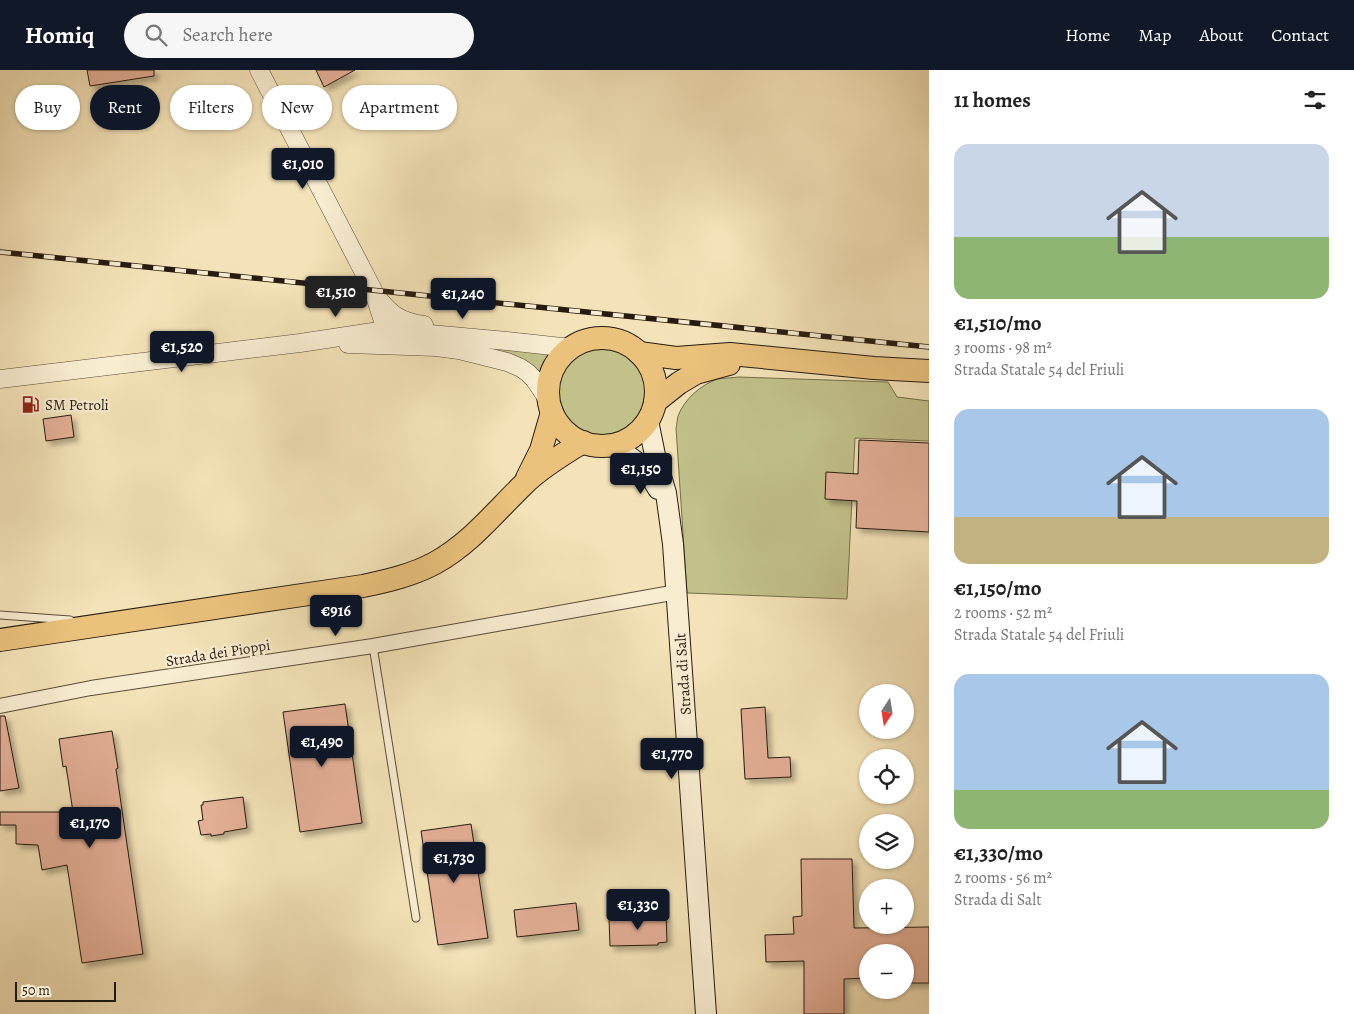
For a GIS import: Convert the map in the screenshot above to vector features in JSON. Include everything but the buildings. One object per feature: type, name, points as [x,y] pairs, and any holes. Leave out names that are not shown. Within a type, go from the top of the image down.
[{"type":"main road","points":[[525,483],[541,450],[550,407],[548,384],[553,369],[564,353],[580,342],[604,338],[619,341],[639,353],[646,361],[654,378],[656,392],[651,411],[656,460],[666,493],[673,544]]},
{"type":"main road","points":[[639,353],[676,358],[730,354],[874,368],[929,370]]},
{"type":"main road","points":[[550,407],[567,433],[593,445],[611,445],[634,436],[651,411],[679,383],[696,373],[716,367],[766,358]]},
{"type":"main road","points":[[0,640],[353,588],[391,580],[435,563],[458,548],[480,529],[525,483],[560,456],[583,442]]},
{"type":"main road","points":[[611,445],[644,467],[652,477],[661,498],[673,544]]},
{"type":"main road","name":"Strada di Salt","points":[[673,544],[706,1014]]},
{"type":"street","points":[[259,70],[376,296],[387,310],[396,317],[408,322],[503,330],[536,344]]},
{"type":"street","points":[[376,296],[380,315],[390,335],[403,342],[419,346]]},
{"type":"street","points":[[300,343],[358,329],[368,317],[376,296]]},
{"type":"street","points":[[0,379],[300,343],[386,330],[571,348]]},
{"type":"street","points":[[300,343],[419,346],[459,350],[500,360],[521,368],[534,379],[550,407]]},
{"type":"street","name":"Strada dei Pioppi","points":[[0,706],[91,688],[373,646],[677,592]]},
{"type":"lane","points":[[0,616],[112,622]]},
{"type":"lane","points":[[373,646],[416,918]]},
{"type":"shaded area","points":[[444,337],[552,351],[541,374]]},
{"type":"shaded area","points":[[603,346],[612,347],[629,354],[641,366],[648,383],[648,401],[641,418],[629,430],[612,437],[603,438],[594,437],[577,430],[565,418],[558,401],[557,392],[558,383],[565,366],[577,354],[594,347]]},
{"type":"shaded area","points":[[738,377],[888,382],[897,397],[929,401],[929,441],[855,438],[847,599],[687,593],[676,428],[678,416],[684,404],[705,385],[718,379]]},
{"type":"railway","points":[[0,252],[929,347]]},
{"type":"place","name":"SM Petroli","points":[[31,405]]}]
